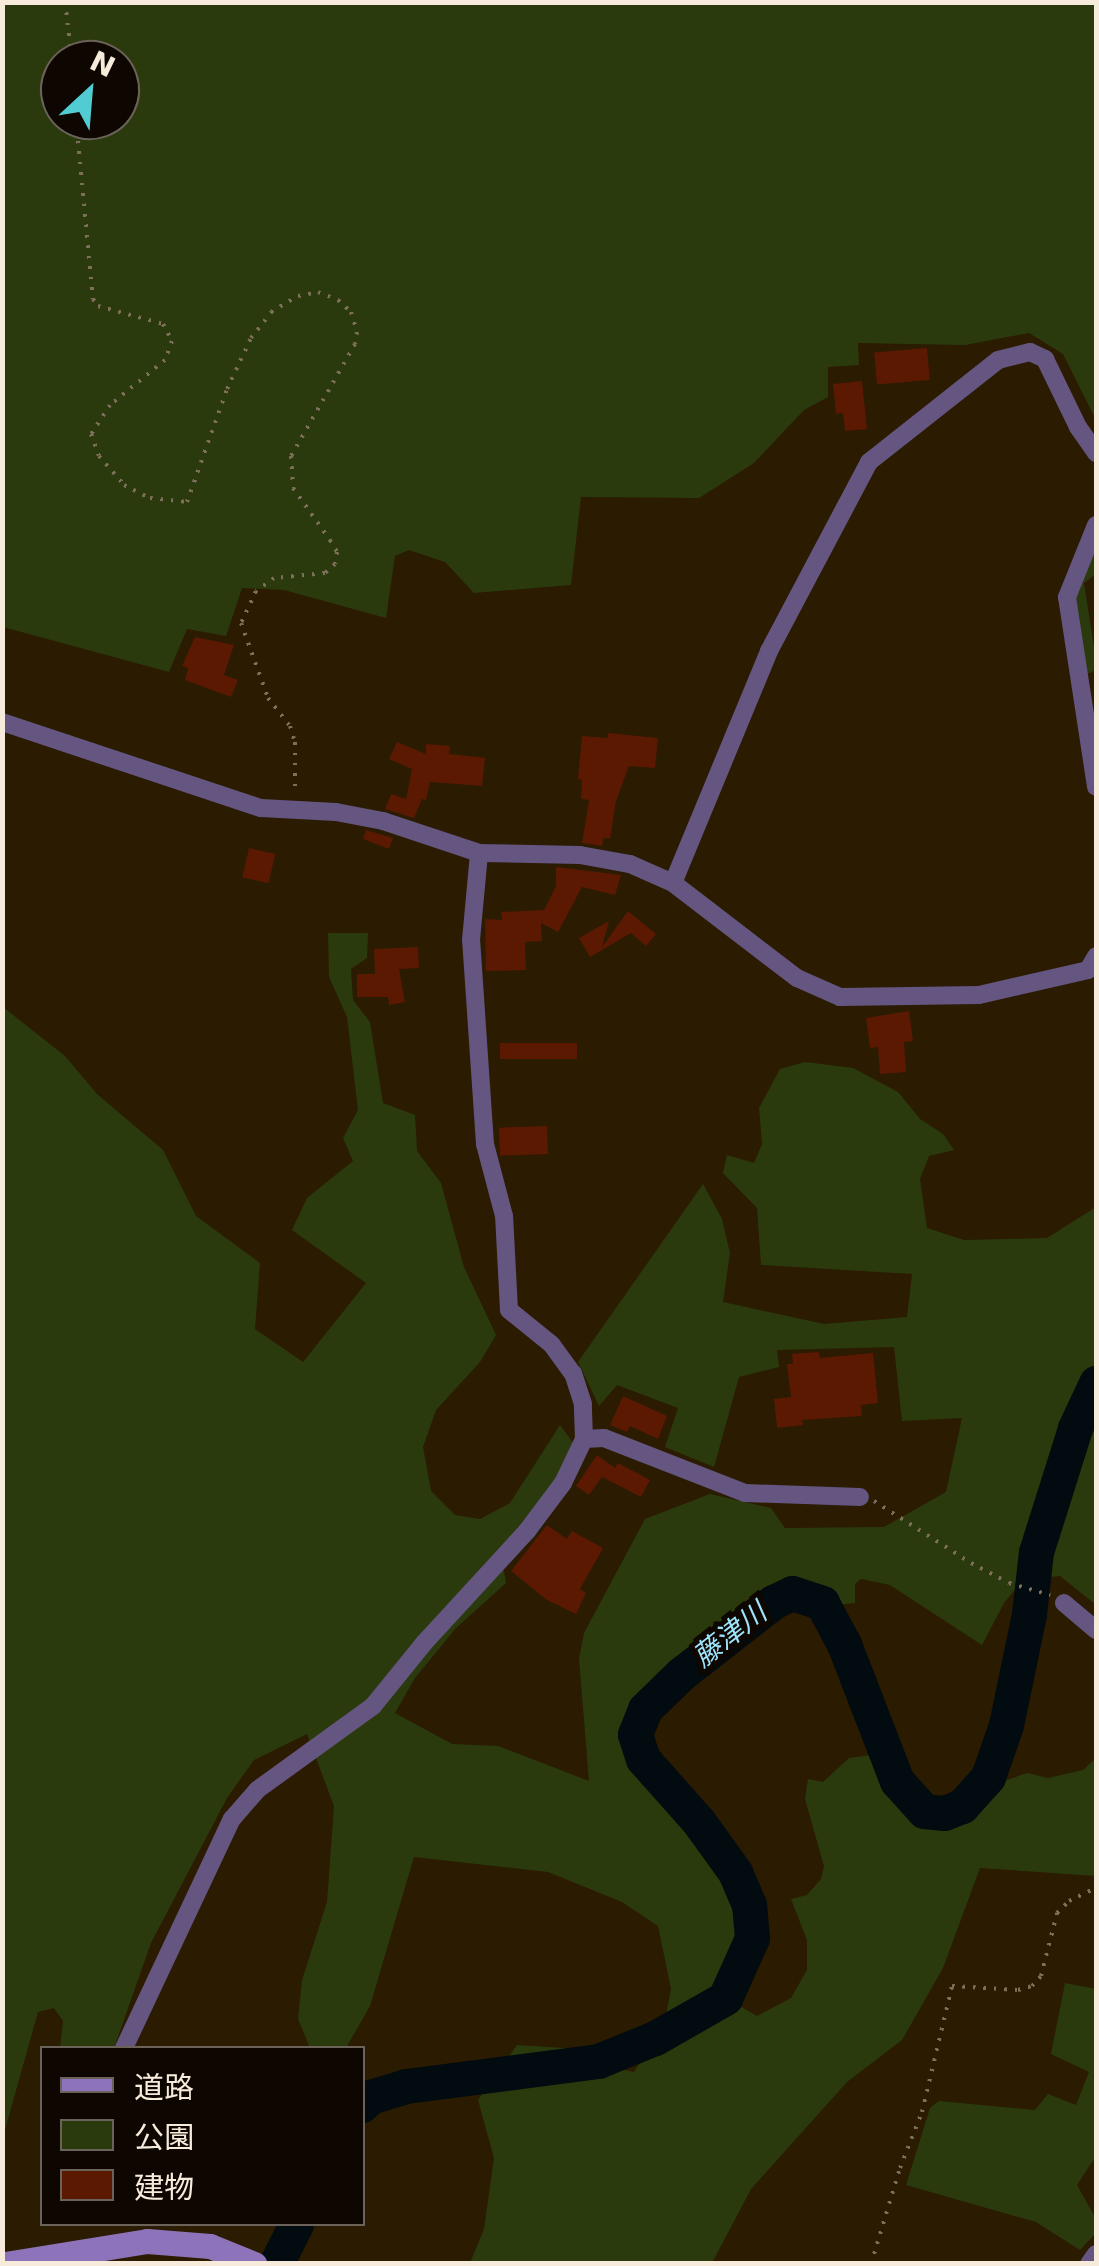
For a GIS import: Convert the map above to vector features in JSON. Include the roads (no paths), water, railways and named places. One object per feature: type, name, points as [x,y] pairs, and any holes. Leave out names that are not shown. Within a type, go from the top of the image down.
[{"type":"main road","points":[[4,2264],[147,2232],[210,2246],[245,2259]]},
{"type":"street","points":[[672,882],[768,651],[870,462],[998,360],[1030,352],[1045,359],[1078,428],[1096,454]]},
{"type":"street","points":[[1096,525],[1067,596],[1096,787]]},
{"type":"street","points":[[2,722],[262,808],[295,808],[383,821],[479,853],[580,855],[630,864],[672,882],[797,978],[840,997],[979,995],[1088,970],[1096,956]]},
{"type":"street","points":[[125,2046],[232,1819],[257,1790],[373,1706],[424,1642],[527,1532],[564,1483],[584,1438],[583,1404],[573,1374],[551,1344],[510,1310],[504,1216],[485,1144],[471,940],[479,853]]},
{"type":"street","points":[[584,1438],[604,1438],[745,1493],[860,1497]]},
{"type":"street","points":[[1064,1603],[1096,1630]]},
{"type":"street","points":[[1089,2264],[1096,2254]]},
{"type":"waterway","name":"藤津川","points":[[365,2102],[406,2086],[598,2061],[655,2038],[725,1998],[752,1938],[749,1905],[735,1872],[699,1822],[643,1759],[635,1734],[645,1709],[681,1674],[773,1602],[792,1593],[822,1603],[844,1644],[897,1781],[924,1811],[944,1813],[962,1806],[988,1777],[1006,1725],[1029,1614],[1036,1552],[1075,1428],[1096,1383]]},
{"type":"waterway","name":"藤津川","points":[[276,2264],[295,2226]]}]
